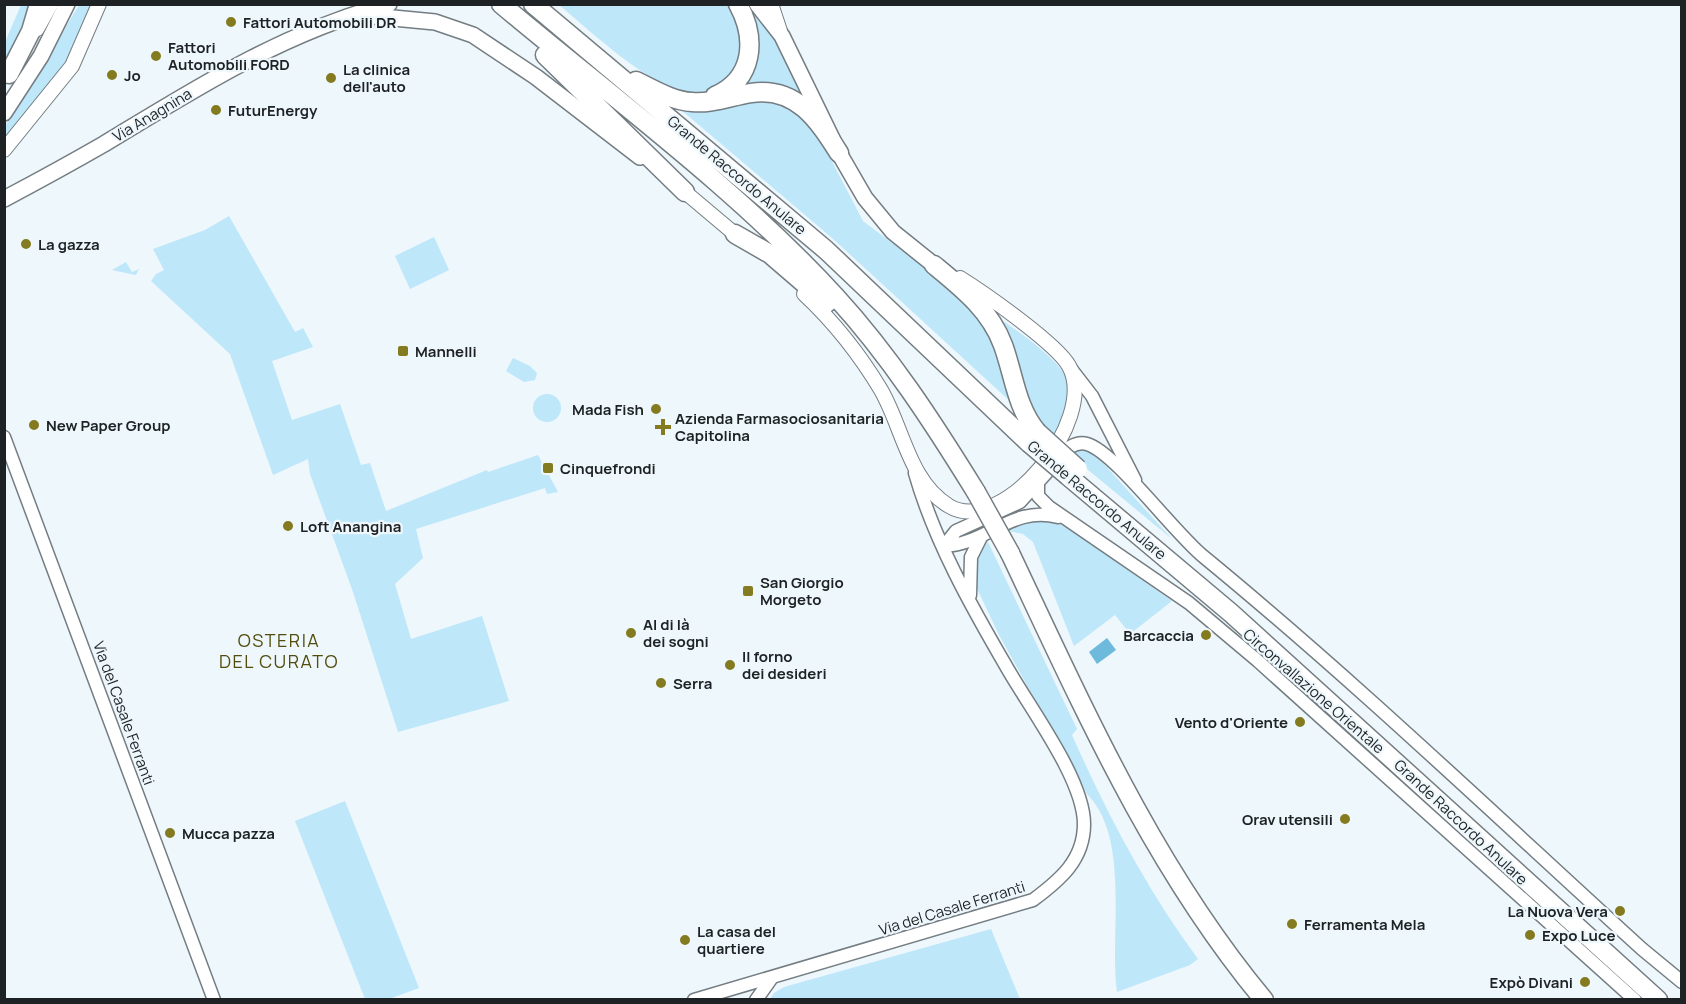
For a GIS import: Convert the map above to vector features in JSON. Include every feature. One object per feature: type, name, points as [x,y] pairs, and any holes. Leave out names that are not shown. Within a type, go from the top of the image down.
[{"type":"highway","points":[[7,78],[31,31],[39,4]]},
{"type":"highway","points":[[501,4],[551,61],[686,192]]},
{"type":"highway","name":"Grande Raccordo Anulare","points":[[501,4],[748,211],[818,279],[873,343],[927,415],[976,492],[1010,553],[1086,712],[1152,837],[1209,928],[1264,999]]},
{"type":"highway","name":"Grande Raccordo Anulare","points":[[533,4],[826,250],[1658,999]]},
{"type":"highway","points":[[703,102],[735,84],[747,65],[750,43],[748,28],[738,4]]},
{"type":"highway","points":[[613,70],[675,99],[703,102],[759,92],[785,96],[811,113],[839,153]]},
{"type":"highway","points":[[735,234],[770,254],[873,343]]},
{"type":"highway","points":[[934,265],[974,300],[990,319],[1003,344],[1020,404],[1033,437]]},
{"type":"main road","points":[[7,78],[51,4]]},
{"type":"main road","points":[[52,36],[68,4]]},
{"type":"main road","points":[[4,113],[73,4]]},
{"type":"main road","points":[[4,150],[72,66],[99,4]]},
{"type":"main road","points":[[757,4],[782,36]]},
{"type":"main road","points":[[353,14],[435,22],[473,35],[536,77],[686,192],[804,294],[842,334],[883,395],[913,466],[938,498],[957,510],[977,510],[1004,499],[1034,475],[1055,451],[1066,432],[1076,391],[1068,365],[999,305],[966,282],[934,265],[885,223],[865,198],[839,153],[782,36],[771,4]]},
{"type":"main road","name":"Via Anagnina","points":[[4,199],[49,176],[209,80],[292,37],[381,6]]},
{"type":"main road","points":[[4,205],[49,176]]},
{"type":"street","points":[[1068,365],[1092,396],[1143,494]]},
{"type":"street","name":"Via del Casale Ferranti","points":[[4,438],[214,999]]},
{"type":"street","points":[[944,546],[953,533],[1010,509],[1038,484],[1070,447],[1084,443],[1109,459],[1143,494]]},
{"type":"street","name":"Via del Casale Ferranti","points":[[694,999],[1033,900],[1060,879],[1072,865],[1081,842],[1084,823],[1077,790],[970,599],[923,499],[913,466]]},
{"type":"street","name":"Circonvallazione Orientale","points":[[1038,484],[1040,499],[1065,519],[1189,603],[1258,660],[1635,999]]},
{"type":"street","name":"Circonvallazione Orientale","points":[[1143,494],[1194,549],[1340,676],[1642,949],[1682,981]]},
{"type":"street","points":[[944,546],[959,545],[981,537],[1026,515],[1041,514],[1065,519]]},
{"type":"street","points":[[970,599],[970,561],[981,537]]},
{"type":"street","points":[[747,984],[754,999],[772,978]]},
{"type":"shaded area","points":[[21,5],[32,5],[5,61],[5,42]]},
{"type":"shaded area","points":[[79,5],[91,5],[67,64],[5,140],[5,126]]},
{"type":"shaded area","points":[[559,5],[733,5],[739,15],[743,62],[714,91],[697,95],[677,90],[655,80],[632,65]]},
{"type":"shaded area","points":[[744,5],[749,5],[771,30],[812,103],[765,88],[742,85]]},
{"type":"shaded area","points":[[744,100],[781,101],[814,127],[863,221],[965,298],[992,334],[1012,403],[832,238],[680,109]]},
{"type":"shaded area","points":[[229,216],[295,332],[303,328],[313,347],[272,361],[292,420],[340,404],[361,465],[370,463],[386,511],[487,470],[488,472],[538,455],[558,492],[547,494],[545,488],[416,529],[423,558],[395,584],[411,639],[482,616],[509,701],[398,732],[353,592],[310,474],[308,459],[273,475],[230,354],[151,281],[156,274],[164,270],[153,249],[205,230]]},
{"type":"shaded area","points":[[434,237],[449,270],[410,289],[395,256]]},
{"type":"shaded area","points":[[126,262],[132,272],[139,269],[136,275],[112,270]]},
{"type":"shaded area","points":[[993,314],[1038,347],[1066,377],[1070,392],[1058,442],[1041,429]]},
{"type":"shaded area","points":[[513,358],[530,366],[537,373],[535,380],[524,382],[506,371]]},
{"type":"shaded area","points":[[547,394],[557,398],[561,408],[557,418],[547,422],[537,418],[533,408],[537,398]]},
{"type":"shaded area","points":[[1081,449],[1093,452],[1172,539],[1070,455]]},
{"type":"shaded area","points":[[1024,520],[1051,521],[1067,527],[1172,601],[1130,634],[1115,615],[1074,646],[1033,542],[1023,534],[1009,531],[1008,527]]},
{"type":"shaded area","points":[[987,540],[1077,729],[1072,735],[1099,794],[1145,879],[1198,959],[1190,965],[1117,992],[1116,888],[1109,836],[1101,813],[1087,794],[998,633],[974,582],[977,552]]},
{"type":"shaded area","points":[[345,801],[419,988],[389,999],[365,999],[295,821]]},
{"type":"shaded area","points":[[991,929],[1020,999],[770,999],[774,993],[784,987]]},
{"type":"water","points":[[1107,638],[1116,650],[1097,664],[1089,652]]},
{"type":"place","name":"Fattori Automobili DR","points":[[231,22]]},
{"type":"place","name":"Fattori Automobili FORD","points":[[156,56]]},
{"type":"place","name":"Jo","points":[[112,75]]},
{"type":"place","name":"La clinica dell'auto","points":[[331,78]]},
{"type":"place","name":"FuturEnergy","points":[[216,110]]},
{"type":"place","name":"La gazza","points":[[26,244]]},
{"type":"place","name":"Mannelli","points":[[403,351]]},
{"type":"place","name":"Mada Fish","points":[[656,409]]},
{"type":"place","name":"New Paper Group","points":[[34,425]]},
{"type":"place","name":"Azienda Farmasociosanitaria Capitolina","points":[[663,427]]},
{"type":"place","name":"Cinquefrondi","points":[[548,468]]},
{"type":"place","name":"Loft Anangina","points":[[288,526]]},
{"type":"place","name":"San Giorgio Morgeto","points":[[748,591]]},
{"type":"place","name":"Al di là dei sogni","points":[[631,633]]},
{"type":"place","name":"Barcaccia","points":[[1206,635]]},
{"type":"place","name":"Il forno dei desideri","points":[[730,665]]},
{"type":"place","name":"Serra","points":[[661,683]]},
{"type":"place","name":"Vento d'Oriente","points":[[1300,722]]},
{"type":"place","name":"Orav utensili","points":[[1345,819]]},
{"type":"place","name":"Mucca pazza","points":[[170,833]]},
{"type":"place","name":"La Nuova Vera","points":[[1620,911]]},
{"type":"place","name":"Ferramenta Mela","points":[[1292,924]]},
{"type":"place","name":"Expo Luce","points":[[1530,935]]},
{"type":"place","name":"La casa del quartiere","points":[[685,940]]},
{"type":"place","name":"Expò Divani","points":[[1585,982]]},
{"type":"district","name":"OSTERIA DEL CURATO","points":[[279,650]]}]
